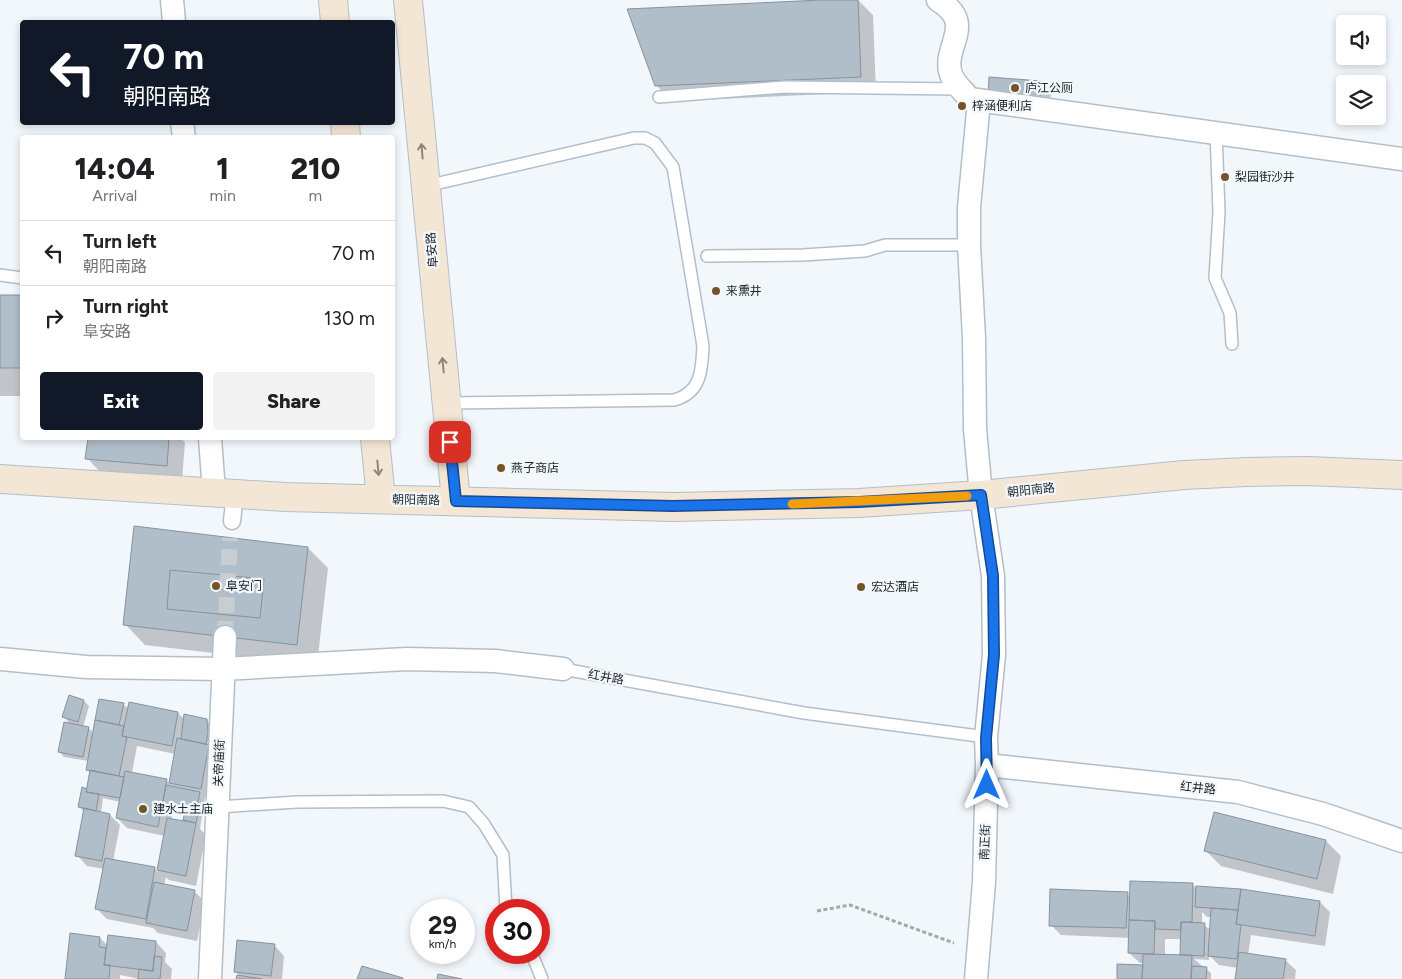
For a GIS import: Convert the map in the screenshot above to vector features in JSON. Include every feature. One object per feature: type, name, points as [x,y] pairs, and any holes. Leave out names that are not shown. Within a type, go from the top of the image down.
[{"type":"main road","points":[[333,0],[335,20]]},
{"type":"main road","name":"阜安路","points":[[408,0],[456,501]]},
{"type":"main road","points":[[375,440],[381,499]]},
{"type":"main road","name":"朝阳南路","points":[[0,478],[225,493],[673,506],[859,502],[981,495],[1184,475],[1246,472],[1308,471],[1402,475]]},
{"type":"street","points":[[172,0],[174,20]]},
{"type":"street","points":[[938,0],[954,12],[958,22],[950,66],[952,77],[970,99],[1402,159]]},
{"type":"street","name":"南正街","points":[[976,979],[984,882],[986,738],[994,655],[993,576],[981,495],[975,429],[974,338],[969,245],[969,206],[980,101]]},
{"type":"street","points":[[211,440],[232,521]]},
{"type":"street","name":"关帝庙街","points":[[210,979],[222,669],[225,637]]},
{"type":"street","name":"红井路","points":[[0,658],[86,668],[222,669],[408,659],[495,661],[563,670]]},
{"type":"street","name":"红井路","points":[[987,765],[1238,792],[1323,814],[1402,841]]},
{"type":"lane","points":[[659,97],[784,87],[961,89]]},
{"type":"lane","points":[[1216,132],[1219,212],[1215,278],[1230,313],[1232,344]]},
{"type":"lane","points":[[426,186],[634,138],[645,138],[655,143],[673,168],[703,346],[702,370],[699,380],[685,397],[674,400],[447,403]]},
{"type":"lane","points":[[707,256],[803,255],[865,251],[885,244],[969,245]]},
{"type":"lane","points":[[0,275],[20,278]]},
{"type":"lane","name":"红井路","points":[[563,670],[804,713],[986,738]]},
{"type":"lane","points":[[218,807],[297,802],[433,801],[469,807],[484,824],[504,855],[506,899]]},
{"type":"lane","points":[[536,964],[542,979]]},
{"type":"path","points":[[817,911],[850,905],[978,951]]},
{"type":"building","points":[[858,0],[861,77],[655,86],[627,9]]},
{"type":"building","name":"庐江公厕","points":[[989,77],[1041,81],[1040,99],[988,95]]},
{"type":"building","points":[[0,295],[20,295],[20,368],[0,368]]},
{"type":"building","points":[[88,440],[169,440],[167,466],[85,459]]},
{"type":"building","name":"阜安门","points":[[134,526],[308,547],[297,645],[123,625]]},
{"type":"building","points":[[170,570],[264,579],[260,618],[167,609]]},
{"type":"building","points":[[69,695],[84,700],[78,722],[62,717]]},
{"type":"building","points":[[99,699],[124,703],[119,725],[95,720]]},
{"type":"building","points":[[129,702],[178,712],[172,746],[122,736]]},
{"type":"building","points":[[184,714],[207,719],[208,733],[206,744],[181,739]]},
{"type":"building","points":[[95,720],[124,726],[122,736],[127,737],[119,776],[86,770]]},
{"type":"building","points":[[64,722],[89,727],[83,757],[58,752]]},
{"type":"building","points":[[177,738],[209,745],[201,789],[169,783]]},
{"type":"building","points":[[90,770],[124,777],[120,798],[86,792]]},
{"type":"building","points":[[125,771],[167,779],[158,827],[116,818]]},
{"type":"building","points":[[166,785],[200,792],[196,813],[162,807]]},
{"type":"building","points":[[82,787],[87,789],[86,792],[99,794],[96,811],[78,807]]},
{"type":"building","points":[[84,808],[110,814],[102,861],[75,856]]},
{"type":"building","points":[[185,811],[198,814],[196,823],[183,820]]},
{"type":"building","points":[[1214,812],[1326,840],[1317,879],[1204,851]]},
{"type":"building","points":[[167,818],[196,823],[186,876],[157,870]]},
{"type":"building","points":[[105,858],[155,867],[146,919],[95,909]]},
{"type":"building","points":[[1130,881],[1193,883],[1192,922],[1181,922],[1181,930],[1155,929],[1155,921],[1129,920]]},
{"type":"building","points":[[154,882],[195,890],[187,931],[146,923]]},
{"type":"building","points":[[1196,886],[1241,889],[1238,910],[1195,907]]},
{"type":"building","points":[[1050,889],[1128,892],[1126,928],[1049,926]]},
{"type":"building","points":[[1241,889],[1320,901],[1315,936],[1236,924]]},
{"type":"building","points":[[1211,908],[1238,910],[1236,924],[1241,925],[1237,959],[1208,956]]},
{"type":"building","points":[[1129,920],[1155,921],[1154,954],[1128,953]]},
{"type":"building","points":[[1181,922],[1205,923],[1204,956],[1180,955]]},
{"type":"building","points":[[70,933],[100,937],[99,947],[106,948],[104,965],[110,965],[109,979],[65,979]]},
{"type":"building","points":[[108,935],[156,941],[153,971],[104,965]]},
{"type":"building","points":[[237,940],[275,944],[271,976],[234,972]]},
{"type":"building","points":[[1239,952],[1286,959],[1283,979],[1235,979]]},
{"type":"building","points":[[1143,954],[1192,955],[1191,979],[1142,979]]},
{"type":"building","points":[[154,956],[162,957],[160,979],[138,979],[139,969],[153,971]]},
{"type":"building","points":[[1117,964],[1143,965],[1142,979],[1117,979]]},
{"type":"building","points":[[362,966],[403,978],[403,979],[357,979]]},
{"type":"building","points":[[1192,966],[1207,967],[1206,979],[1191,979]]},
{"type":"building","points":[[438,974],[462,979],[437,979]]},
{"type":"building","points":[[237,975],[262,979],[236,979]]},
{"type":"tunnel","points":[[225,637],[230,538]]},
{"type":"slow traffic","points":[[792,504],[967,496]]},
{"type":"place","name":"庐江公厕","points":[[1015,88]]},
{"type":"place","name":"梓涵便利店","points":[[962,106]]},
{"type":"place","name":"梨园街沙井","points":[[1225,177]]},
{"type":"place","name":"来熏井","points":[[716,291]]},
{"type":"place","name":"燕子商店","points":[[501,468]]},
{"type":"place","name":"阜安门","points":[[216,586]]},
{"type":"place","name":"宏达酒店","points":[[861,587]]},
{"type":"place","name":"建水土主庙","points":[[143,809]]},
{"type":"route","points":[[450,442],[456,501],[673,506],[859,502],[981,495],[993,576],[994,655],[986,738],[987,785]]}]
